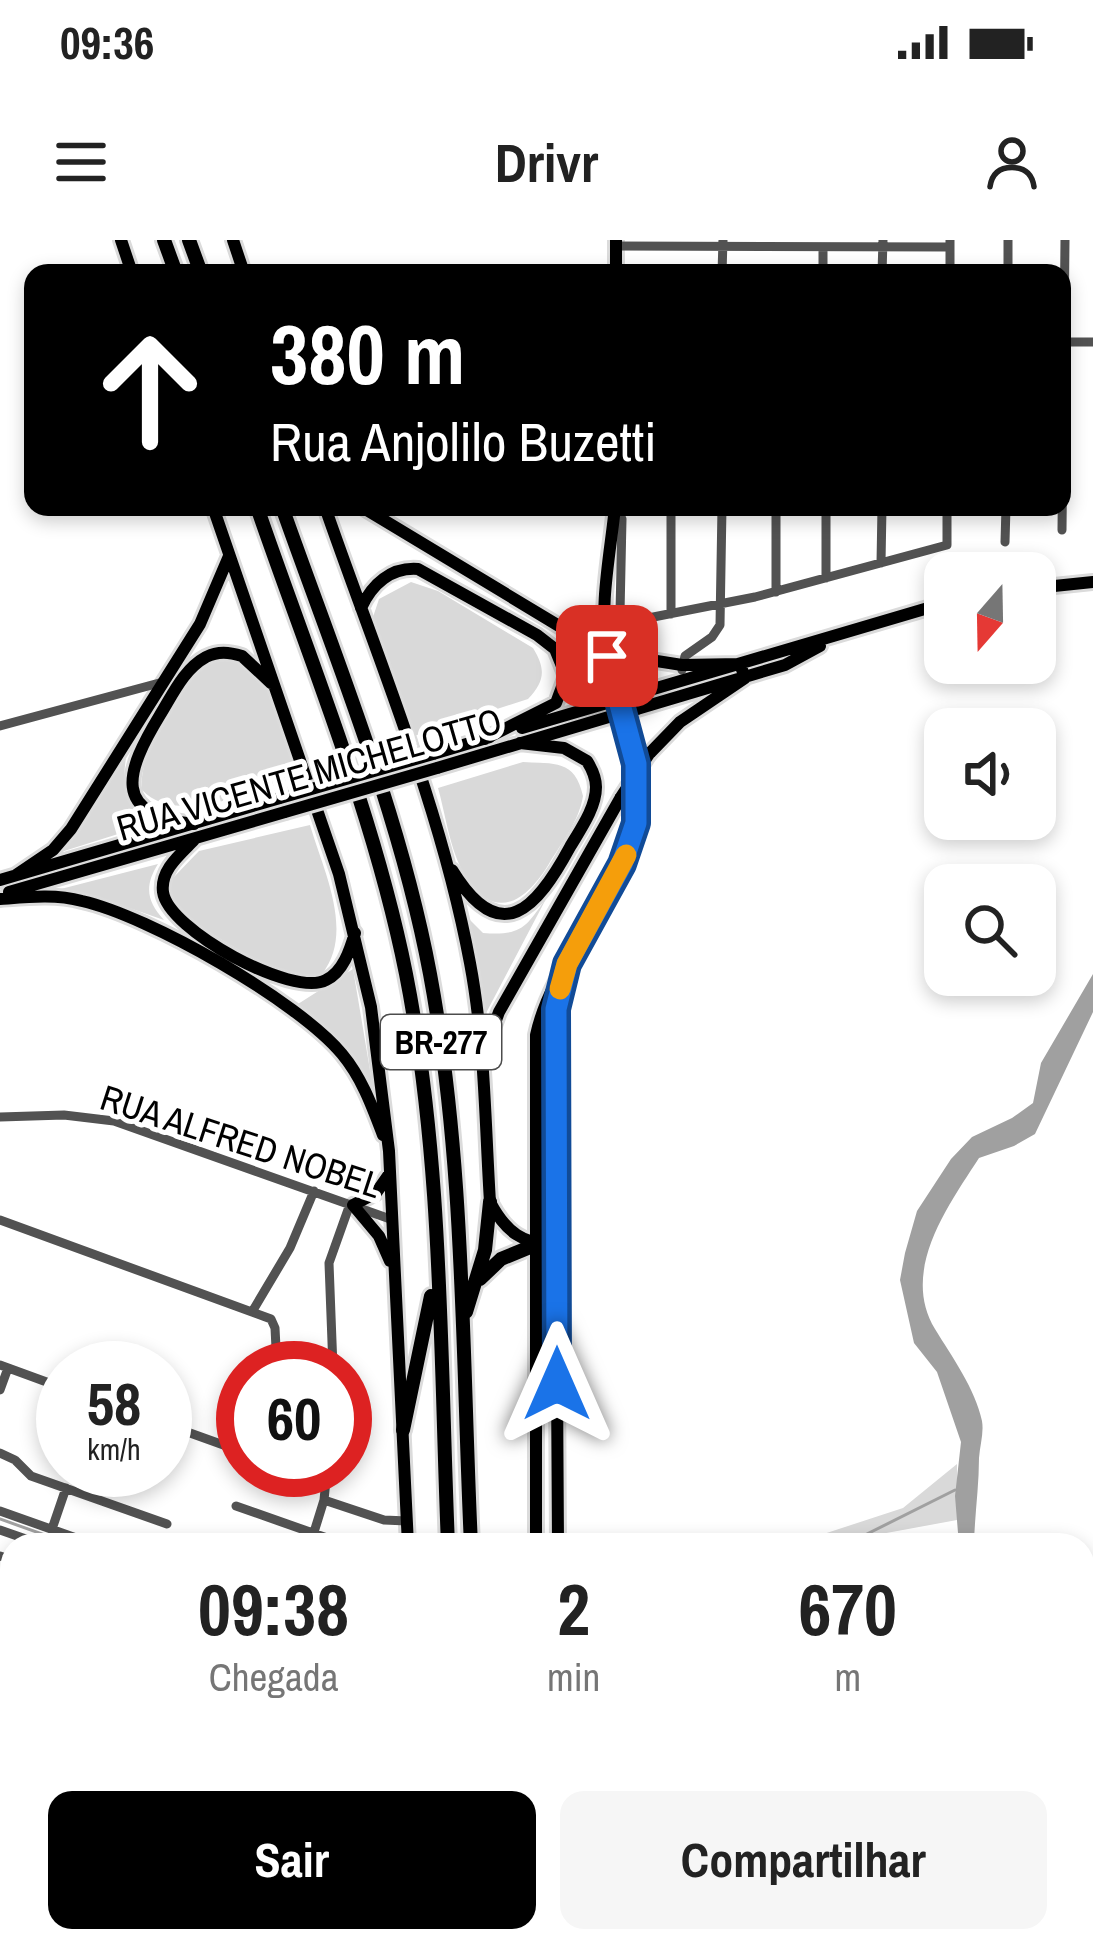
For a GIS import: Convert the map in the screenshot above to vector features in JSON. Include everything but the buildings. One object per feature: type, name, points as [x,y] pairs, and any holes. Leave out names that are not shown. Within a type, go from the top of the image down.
[{"type":"highway","name":"BR-277","points":[[260,516],[365,818],[398,940],[423,1087],[447,1533]]},
{"type":"highway","name":"BR-277","points":[[285,516],[400,848],[429,970],[450,1112],[470,1533]]},
{"type":"highway","points":[[461,1335],[485,1250],[490,1202]]},
{"type":"highway","points":[[468,1299],[487,1270],[517,1250],[535,1245]]},
{"type":"highway","points":[[403,1430],[436,1273]]},
{"type":"main road","points":[[216,516],[355,932],[378,1049],[389,1151],[408,1533]]},
{"type":"main road","points":[[329,516],[444,858],[470,959],[490,1202],[503,1223],[535,1245],[556,1244]]},
{"type":"main road","points":[[377,516],[578,638],[625,656],[743,671]]},
{"type":"main road","points":[[536,1533],[535,1047],[545,1004],[622,864],[638,809],[636,764],[605,642],[615,516]]},
{"type":"main road","points":[[16,875],[53,850],[71,829],[165,682],[206,611],[230,555]]},
{"type":"main road","points":[[361,609],[372,590],[400,569],[425,571],[555,649],[566,676],[556,703],[485,739]]},
{"type":"main road","points":[[1056,586],[1093,582]]},
{"type":"main road","points":[[352,584],[372,590]]},
{"type":"main road","name":"RUA VICENTE MICHELOTTO","points":[[0,897],[282,805],[435,761],[520,743],[924,609]]},
{"type":"main road","points":[[277,690],[250,661],[222,652],[203,659],[180,682],[142,746],[131,782],[137,802],[152,814],[195,831],[168,870],[163,893],[176,917],[206,940],[286,980],[314,984],[330,979],[340,968],[355,932]]},
{"type":"main road","points":[[481,1059],[499,1012],[650,754],[680,722],[743,671]]},
{"type":"main road","name":"RUA VICENTE MICHELOTTO","points":[[635,702],[681,681],[743,671]]},
{"type":"main road","name":"RUA VICENTE MICHELOTTO","points":[[435,761],[485,739],[610,710]]},
{"type":"main road","points":[[444,858],[472,899],[496,913],[529,906],[548,886],[590,808],[595,778],[587,761],[573,751],[520,743]]},
{"type":"main road","name":"RUA VICENTE MICHELOTTO","points":[[0,880],[195,831]]},
{"type":"main road","points":[[0,897],[57,897],[102,906],[148,926],[274,996],[341,1053],[368,1097],[389,1151]]},
{"type":"main road","points":[[558,1533],[555,1026],[567,964]]},
{"type":"main road","points":[[390,1172],[376,1193],[351,1205],[379,1237],[395,1274]]},
{"type":"street","points":[[616,243],[950,244]]},
{"type":"street","points":[[823,247],[823,264]]},
{"type":"street","points":[[620,516],[624,617],[671,614],[776,592],[947,545],[947,516]]},
{"type":"street","points":[[671,516],[671,614]]},
{"type":"street","points":[[681,681],[688,653],[718,630],[722,516]]},
{"type":"street","points":[[776,516],[776,592]]},
{"type":"street","points":[[826,516],[826,578]]},
{"type":"street","points":[[881,563],[882,516]]},
{"type":"street","points":[[1005,542],[1006,516]]},
{"type":"street","points":[[1062,516],[1062,530]]},
{"type":"street","points":[[0,726],[165,682]]},
{"type":"street","name":"RUA ALFRED NOBEL","points":[[0,1117],[64,1115],[114,1121],[393,1220]]},
{"type":"street","points":[[252,1312],[290,1248],[314,1192]]},
{"type":"street","points":[[332,1341],[329,1263],[351,1205]]},
{"type":"street","points":[[0,1220],[252,1312],[273,1322],[275,1341]]},
{"type":"street","points":[[0,1390],[4,1367],[36,1378]]},
{"type":"street","points":[[0,1453],[36,1478]]},
{"type":"street","points":[[52,1529],[63,1497]]},
{"type":"street","points":[[91,1497],[167,1524]]},
{"type":"street","points":[[314,1533],[324,1497]]},
{"type":"street","points":[[324,1500],[384,1520],[407,1521]]},
{"type":"street","points":[[236,1506],[296,1533]]},
{"type":"street","points":[[0,1511],[63,1533]]},
{"type":"shaded area","points":[[411,582],[438,591],[533,648],[542,675],[528,699],[414,736],[373,617],[379,599]]},
{"type":"shaded area","points":[[221,658],[239,663],[265,687],[282,723],[298,778],[195,806],[157,801],[142,790],[142,777],[158,727],[187,681],[202,666]]},
{"type":"shaded area","points":[[126,758],[128,795],[153,823],[61,852]]},
{"type":"shaded area","points":[[523,762],[562,766],[575,775],[583,796],[574,822],[542,875],[522,895],[501,903],[478,892],[466,877],[452,845],[438,788]]},
{"type":"shaded area","points":[[310,825],[336,920],[336,939],[322,974],[289,973],[250,956],[182,915],[170,896],[171,880],[199,851]]},
{"type":"shaded area","points":[[158,864],[149,894],[164,920],[112,902],[53,891]]},
{"type":"shaded area","points":[[547,897],[485,1015],[466,916],[483,933],[515,931]]},
{"type":"shaded area","points":[[353,969],[373,1088],[346,1047],[298,1004]]},
{"type":"shaded area","points":[[1093,974],[1093,1012],[1035,1134],[979,1158],[942,1218],[925,1262],[926,1307],[969,1385],[982,1421],[975,1533],[958,1533],[955,1496],[961,1442],[937,1372],[914,1343],[900,1280],[917,1211],[951,1159],[972,1137],[1033,1103],[1041,1063]]},
{"type":"shaded area","points":[[957,1464],[957,1520],[886,1533],[827,1533],[903,1508]]},
{"type":"waterway","points":[[869,1533],[955,1490]]},
{"type":"waterway","points":[[0,1519],[39,1533]]},
{"type":"slow traffic","points":[[560,989],[567,964],[626,855]]},
{"type":"route","points":[[557,1384],[556,1009],[567,964],[622,864],[638,809],[636,764],[607,656]]}]
